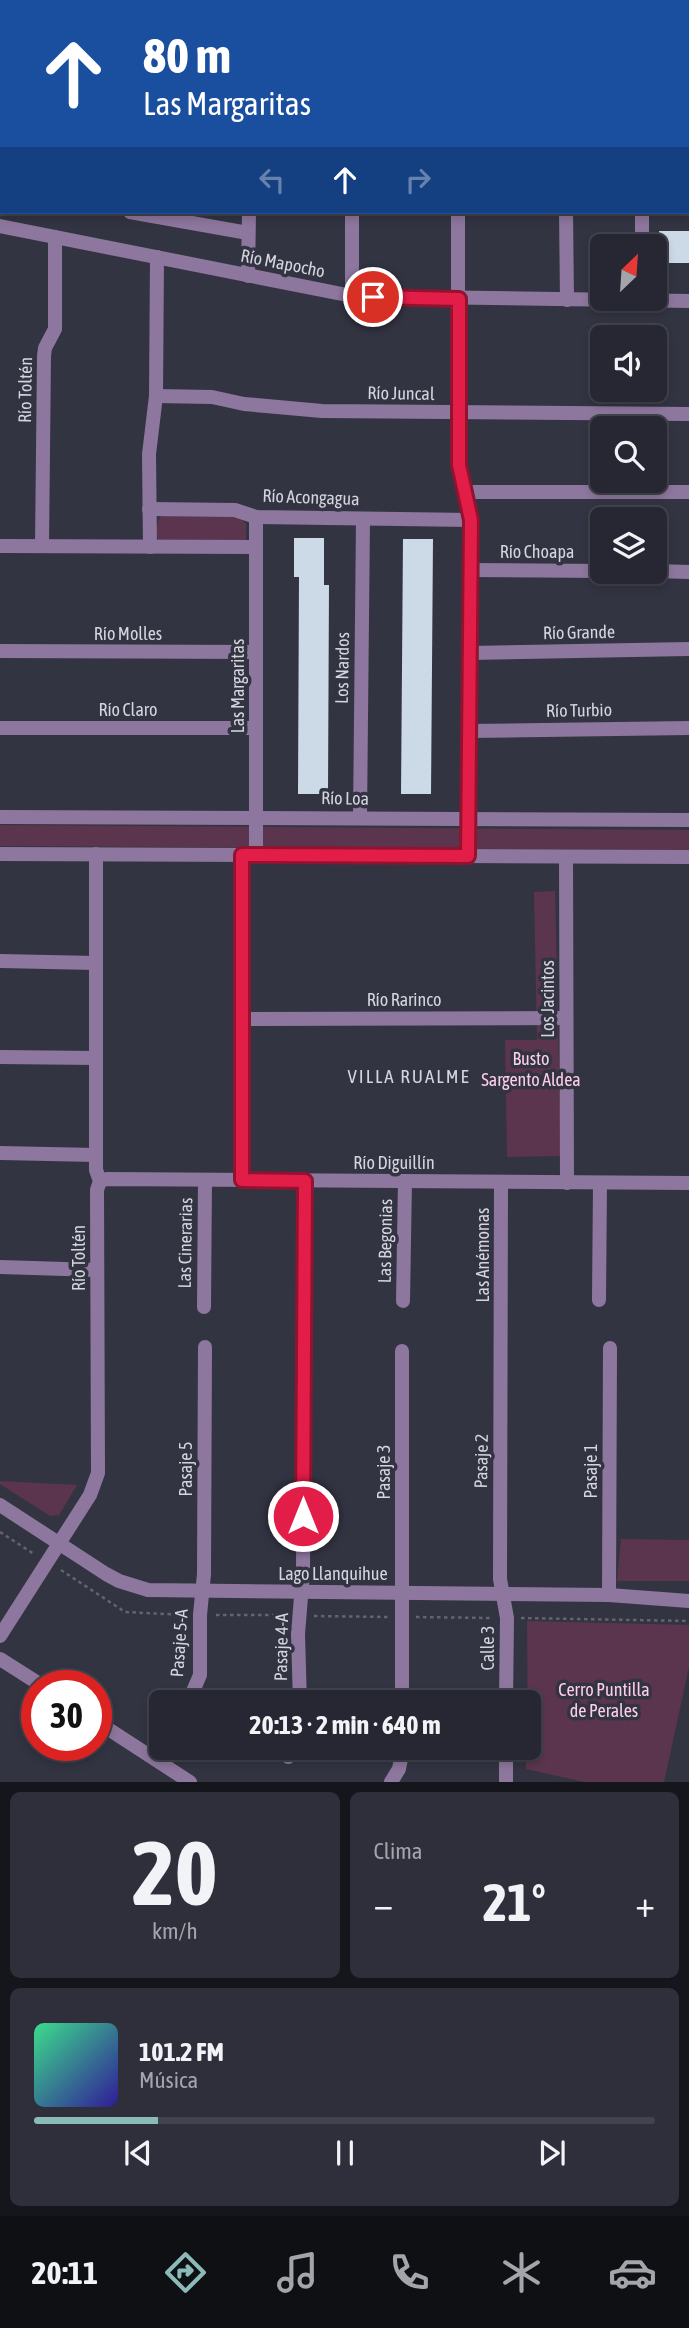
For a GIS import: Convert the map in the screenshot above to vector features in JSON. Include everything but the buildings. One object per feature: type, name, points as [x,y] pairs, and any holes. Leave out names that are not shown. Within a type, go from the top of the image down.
[{"type":"street","name":"Río Mapocho","points":[[141,214],[248,233]]},
{"type":"street","points":[[248,214],[248,276]]},
{"type":"street","points":[[352,214],[352,296]]},
{"type":"street","points":[[458,214],[459,465],[471,520],[468,856]]},
{"type":"street","points":[[566,214],[567,300]]},
{"type":"street","points":[[642,214],[642,234]]},
{"type":"street","name":"Río Mapocho","points":[[0,226],[352,296],[590,300]]},
{"type":"street","name":"Río Toltén","points":[[42,546],[44,356],[55,329],[55,237]]},
{"type":"street","points":[[150,547],[149,454],[156,396],[157,257]]},
{"type":"street","name":"Río Mapocho","points":[[667,301],[689,301]]},
{"type":"street","name":"Río Juncal","points":[[156,396],[212,397],[244,404],[322,411],[689,414]]},
{"type":"street","points":[[466,492],[689,492]]},
{"type":"street","name":"Río Acongagua","points":[[149,509],[235,510],[256,517],[471,520]]},
{"type":"street","name":"Las Margaritas","points":[[242,1180],[242,1019],[249,855],[256,817],[256,517]]},
{"type":"street","name":"Los Nardos","points":[[360,818],[363,519]]},
{"type":"street","points":[[0,546],[256,547]]},
{"type":"street","name":"Río Choapa","points":[[471,570],[590,571]]},
{"type":"street","points":[[667,571],[689,572]]},
{"type":"street","name":"Río Grande","points":[[470,653],[689,649]]},
{"type":"street","name":"Río Molles","points":[[0,651],[256,652]]},
{"type":"street","name":"Río Claro","points":[[0,728],[256,728]]},
{"type":"street","name":"Río Turbio","points":[[469,731],[689,728]]},
{"type":"street","name":"Río Loa","points":[[0,817],[689,820]]},
{"type":"street","points":[[0,854],[689,858]]},
{"type":"street","name":"Río Toltén","points":[[0,1636],[93,1488],[97,1473],[97,1190],[100,1181],[96,1173],[96,854]]},
{"type":"street","name":"Los Jacintos","points":[[566,857],[567,1182]]},
{"type":"street","points":[[0,961],[96,962]]},
{"type":"street","name":"Río Rarinco","points":[[242,1019],[566,1018]]},
{"type":"street","points":[[0,1057],[96,1058]]},
{"type":"street","points":[[0,1153],[96,1155]]},
{"type":"street","name":"Las Cinerarias","points":[[204,1307],[205,1180]]},
{"type":"street","name":"Río Diguillín","points":[[100,1181],[689,1184]]},
{"type":"street","name":"Pasaje 4-A","points":[[300,1690],[298,1634],[301,1592],[305,1181]]},
{"type":"street","name":"Las Begonias","points":[[403,1301],[404,1181]]},
{"type":"street","name":"Las Anémonas","points":[[501,1182],[502,1328]]},
{"type":"street","points":[[599,1300],[600,1183]]},
{"type":"street","points":[[0,1268],[97,1270]]},
{"type":"street","name":"Pasaje 2","points":[[502,1328],[502,1594]]},
{"type":"street","name":"Pasaje 5","points":[[202,1591],[205,1347]]},
{"type":"street","name":"Pasaje 1","points":[[609,1595],[610,1348]]},
{"type":"street","name":"Pasaje 3","points":[[402,1351],[402,1690]]},
{"type":"street","name":"Lago Llanquihue","points":[[0,1505],[106,1574],[134,1586],[163,1591],[609,1595],[689,1601]]},
{"type":"street","name":"Pasaje 5-A","points":[[194,1690],[200,1675],[202,1591]]},
{"type":"street","name":"Calle 3","points":[[502,1594],[507,1618],[506,1690]]},
{"type":"street","points":[[0,1659],[21,1672]]},
{"type":"street","points":[[112,1731],[190,1782]]},
{"type":"street","points":[[391,1782],[402,1760]]},
{"type":"street","points":[[506,1760],[506,1782]]},
{"type":"green space","points":[[237,515],[246,524],[246,540],[158,540],[157,528],[161,516]]},
{"type":"green space","points":[[0,825],[689,830],[689,850],[0,846]]},
{"type":"green space","name":"Busto Sargento Aldea","points":[[555,891],[561,1156],[507,1157],[505,1040],[537,1040],[534,892]]},
{"type":"green space","points":[[0,1481],[77,1485],[59,1515],[50,1516],[0,1484]]},
{"type":"green space","points":[[621,1539],[689,1540],[689,1581],[617,1581]]},
{"type":"green space","name":"Cerro Puntilla de Perales","points":[[527,1621],[689,1625],[689,1667],[664,1782],[584,1782],[526,1769],[526,1760],[541,1760],[541,1690],[528,1690]]},
{"type":"district","name":"VILLA RUALME","points":[[409,1076]]},
{"type":"route","points":[[303,1516],[305,1181],[242,1180],[242,855],[468,856],[471,520],[458,450],[459,299],[373,297]]}]
